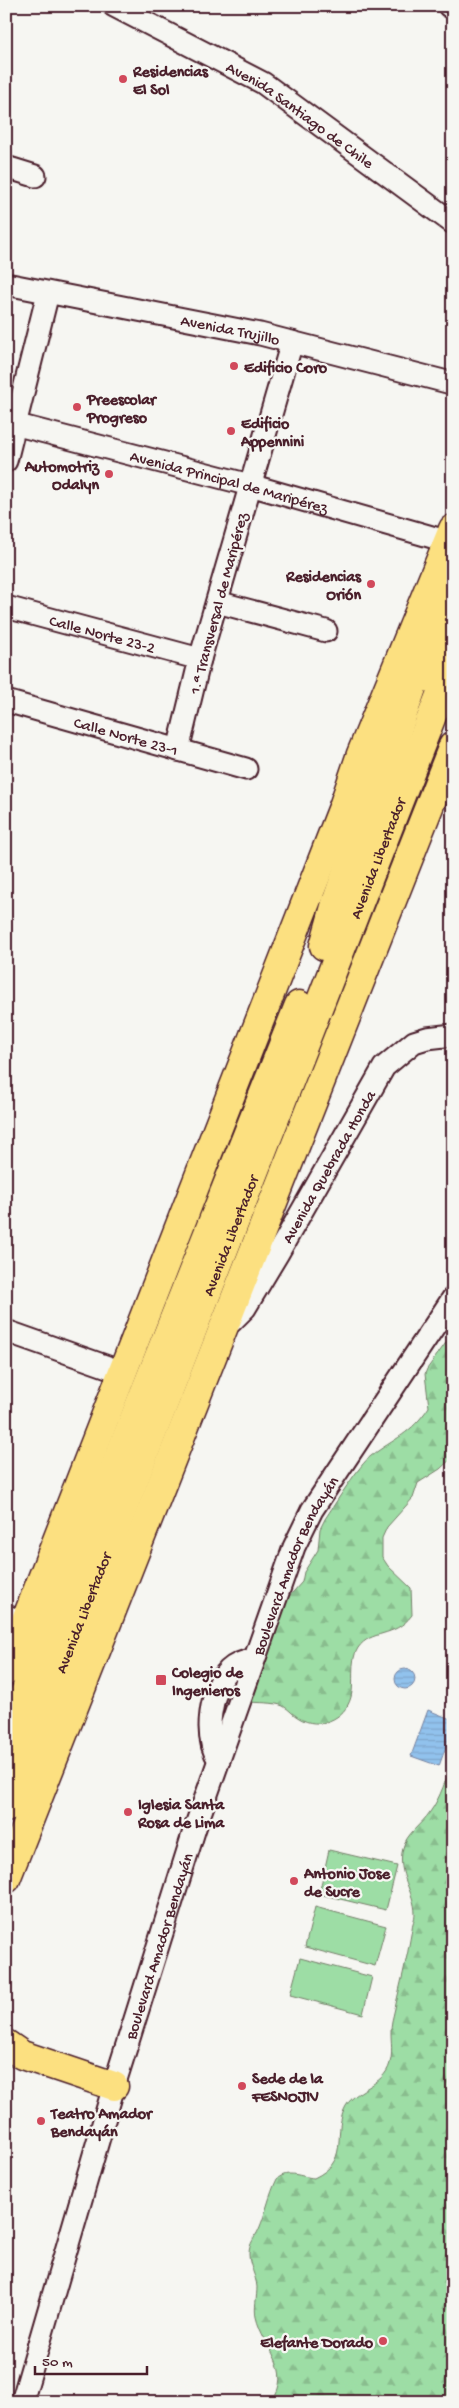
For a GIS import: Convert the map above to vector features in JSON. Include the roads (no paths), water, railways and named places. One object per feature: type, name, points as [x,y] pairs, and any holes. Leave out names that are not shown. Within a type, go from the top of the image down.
[{"type":"main road","points":[[6,1671],[15,1619],[118,1382],[343,807],[361,754],[451,538]]},
{"type":"main road","points":[[324,946],[342,885],[436,620],[453,578]]},
{"type":"main road","name":"Avenida Libertador","points":[[6,1740],[76,1564],[171,1356],[211,1226],[324,946],[388,814],[453,624]]},
{"type":"main road","name":"Avenida Libertador","points":[[6,1808],[171,1356],[388,814],[453,662]]},
{"type":"main road","points":[[388,814],[410,793],[453,699]]},
{"type":"main road","name":"Avenida Libertador","points":[[6,1879],[453,746]]},
{"type":"main road","points":[[172,1242],[211,1226]]},
{"type":"main road","points":[[76,1564],[118,1382],[137,1370],[171,1356],[161,1448],[150,1514]]},
{"type":"main road","points":[[6,2044],[22,2055],[114,2086]]},
{"type":"street","name":"Avenida Santiago de Chile","points":[[114,6],[263,83],[453,223]]},
{"type":"street","points":[[449,6],[453,8]]},
{"type":"street","points":[[6,168],[35,176]]},
{"type":"street","name":"Avenida Trujillo","points":[[6,284],[292,342],[451,383]]},
{"type":"street","points":[[6,461],[11,423],[48,293]]},
{"type":"street","name":"1.ª Transversal de Maripérez","points":[[178,750],[200,659],[292,342]]},
{"type":"street","name":"Avenida Principal de Maripérez","points":[[11,423],[451,538]]},
{"type":"street","points":[[217,602],[326,631]]},
{"type":"street","name":"Calle Norte 23-2","points":[[6,608],[200,659]]},
{"type":"street","name":"Calle Norte 23-1","points":[[6,701],[246,769]]},
{"type":"street","name":"Avenida Quebrada Honda","points":[[224,1329],[245,1308],[384,1067],[414,1042],[453,1035]]},
{"type":"street","name":"Boulevard Amador Bendayán","points":[[22,2402],[114,2086],[195,1828],[294,1547],[312,1510],[453,1298]]},
{"type":"street","points":[[6,1331],[118,1382]]},
{"type":"water","points":[[405,1669],[412,1672],[415,1679],[412,1686],[405,1689],[398,1686],[395,1679],[398,1672]]},
{"type":"water","points":[[428,1710],[453,1720],[453,1727],[439,1766],[411,1756]]},
{"type":"place","name":"Residencias El Sol","points":[[123,79]]},
{"type":"place","name":"Edificio Coro","points":[[234,366]]},
{"type":"place","name":"Preescolar Progreso","points":[[77,407]]},
{"type":"place","name":"Edificio Appennini","points":[[231,431]]},
{"type":"place","name":"Automotriz Odalyn","points":[[109,474]]},
{"type":"place","name":"Residencias Orión","points":[[371,584]]},
{"type":"place","name":"Colegio de Ingenieros","points":[[161,1680]]},
{"type":"place","name":"Iglesia Santa Rosa de Lima","points":[[128,1812]]},
{"type":"place","name":"Antonio Jose de Sucre","points":[[294,1881]]},
{"type":"place","name":"Sede de la FESNOJIV","points":[[242,2086]]},
{"type":"place","name":"Teatro Amador Bendayán","points":[[41,2121]]},
{"type":"place","name":"Elefante Dorado","points":[[383,2341]]}]
